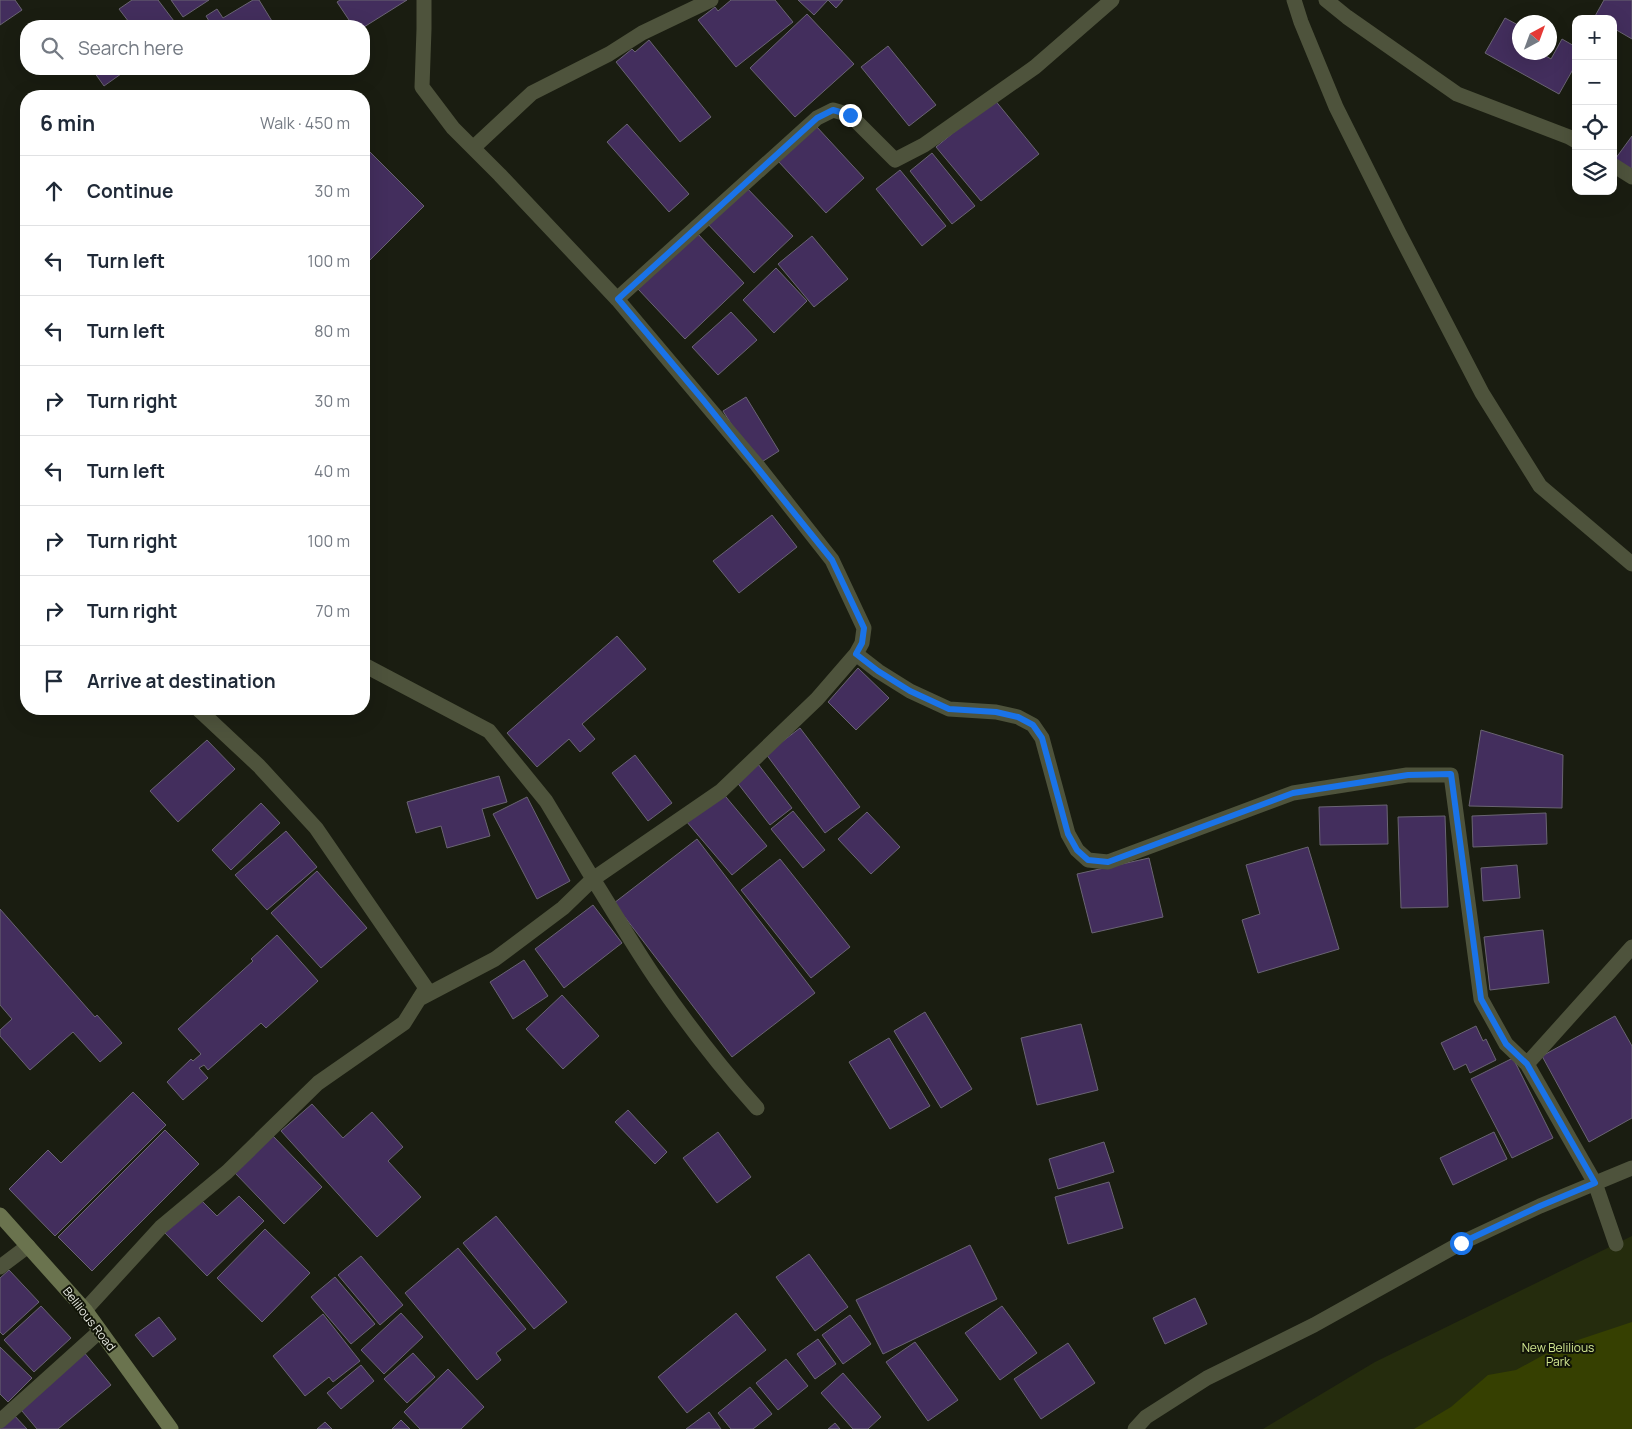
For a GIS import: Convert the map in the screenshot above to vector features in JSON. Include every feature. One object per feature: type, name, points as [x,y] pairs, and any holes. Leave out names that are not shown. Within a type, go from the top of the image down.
[{"type":"main road","name":"Belilious Road","points":[[0,1215],[84,1310],[171,1429]]},
{"type":"street","points":[[419,999],[495,959],[562,908],[593,879],[721,791],[818,699],[856,654],[862,643],[864,628],[832,560],[703,400],[618,299],[453,128],[422,87],[424,0]]},
{"type":"street","points":[[473,148],[532,93],[609,54],[642,33],[711,0]]},
{"type":"street","points":[[618,299],[817,118],[833,110],[850,115],[895,160],[924,145],[1034,67],[1112,0]]},
{"type":"street","points":[[1294,0],[1301,22],[1336,106],[1482,393],[1540,486],[1632,564]]},
{"type":"street","points":[[1326,0],[1347,17],[1457,94],[1572,139]]},
{"type":"street","points":[[1617,168],[1632,177]]},
{"type":"street","points":[[856,654],[878,671],[910,691],[949,709],[996,712],[1018,717],[1033,725],[1042,738],[1068,834],[1077,850],[1088,860],[1108,862],[1293,793],[1408,775],[1451,774],[1481,999],[1506,1044],[1527,1064],[1595,1183],[1616,1244]]},
{"type":"street","points":[[370,668],[489,732],[546,801],[593,879],[672,1002],[728,1076],[757,1108]]},
{"type":"street","points":[[84,1310],[161,1228],[227,1172],[318,1082],[404,1023],[426,988],[316,828],[259,766],[204,715]]},
{"type":"street","points":[[1527,1064],[1632,947]]},
{"type":"street","points":[[1136,1429],[1146,1417],[1207,1378],[1314,1325],[1461,1243],[1540,1206],[1632,1168]]},
{"type":"street","points":[[0,1267],[28,1246]]},
{"type":"street","points":[[0,1421],[100,1331]]},
{"type":"green space","name":"New Belilious Park","points":[[1632,1236],[1632,1429],[1263,1429],[1375,1362]]},
{"type":"shaded area","points":[[1632,1322],[1632,1429],[1414,1429],[1451,1407],[1488,1375],[1516,1370],[1560,1346]]},
{"type":"building","points":[[0,0],[15,0],[22,10],[0,25]]},
{"type":"building","points":[[132,0],[158,0],[173,20],[127,20],[119,9]]},
{"type":"building","points":[[171,0],[209,0],[183,17]]},
{"type":"building","points":[[253,0],[259,0],[271,20],[208,20],[206,16],[217,9],[223,18]]},
{"type":"building","points":[[340,0],[407,0],[370,23],[370,20],[349,20],[337,2]]},
{"type":"building","points":[[731,0],[775,0],[793,22],[736,67],[698,20],[715,7],[718,11]]},
{"type":"building","points":[[798,0],[828,0],[814,15]]},
{"type":"building","points":[[828,0],[843,0],[836,8]]},
{"type":"building","points":[[1604,0],[1632,0],[1632,39],[1617,30],[1617,15],[1596,15]]},
{"type":"building","points":[[807,14],[854,64],[795,117],[750,68]]},
{"type":"building","points":[[1505,18],[1512,22],[1512,60],[1557,60],[1557,48],[1562,39],[1572,45],[1572,71],[1559,94],[1485,53]]},
{"type":"building","points":[[649,40],[711,117],[680,142],[616,62],[632,49],[635,52]]},
{"type":"building","points":[[888,46],[936,105],[909,126],[861,67]]},
{"type":"building","points":[[96,75],[120,75],[104,86]]},
{"type":"building","points":[[994,99],[1039,154],[981,201],[936,147]]},
{"type":"building","points":[[627,124],[689,194],[669,212],[607,142]]},
{"type":"building","points":[[816,126],[864,178],[826,213],[778,161]]},
{"type":"building","points":[[1632,136],[1632,175],[1617,165],[1617,157]]},
{"type":"building","points":[[370,152],[424,206],[370,260]]},
{"type":"building","points":[[932,153],[975,206],[952,224],[910,171]]},
{"type":"building","points":[[900,170],[946,226],[922,246],[876,189]]},
{"type":"building","points":[[744,185],[793,236],[754,273],[706,222]]},
{"type":"building","points":[[697,233],[744,283],[685,339],[638,289]]},
{"type":"building","points":[[812,236],[848,279],[814,307],[778,264]]},
{"type":"building","points":[[776,268],[807,301],[774,333],[743,300]]},
{"type":"building","points":[[731,312],[757,340],[718,375],[692,347]]},
{"type":"building","points":[[746,397],[779,451],[757,465],[723,411]]},
{"type":"building","points":[[772,515],[797,547],[739,593],[713,561]]},
{"type":"building","points":[[617,636],[646,669],[582,724],[595,739],[580,752],[569,739],[537,767],[507,733]]},
{"type":"building","points":[[858,668],[889,698],[856,730],[828,702]]},
{"type":"building","points":[[800,728],[860,807],[825,833],[766,754]]},
{"type":"building","points":[[1481,730],[1563,755],[1562,808],[1469,806]]},
{"type":"building","points":[[207,740],[235,769],[178,822],[150,791]]},
{"type":"building","points":[[635,755],[672,803],[648,821],[612,773]]},
{"type":"building","points":[[758,764],[792,808],[770,825],[736,781]]},
{"type":"building","points":[[499,776],[507,802],[482,809],[490,836],[447,848],[441,826],[416,833],[407,802]]},
{"type":"building","points":[[721,791],[767,846],[732,875],[686,821]]},
{"type":"building","points":[[527,797],[570,881],[537,899],[493,814]]},
{"type":"building","points":[[261,803],[280,823],[231,870],[212,850]]},
{"type":"building","points":[[1387,805],[1388,844],[1320,845],[1319,807]]},
{"type":"building","points":[[793,811],[825,850],[803,868],[771,829]]},
{"type":"building","points":[[867,812],[900,847],[871,874],[838,839]]},
{"type":"building","points":[[1546,813],[1547,844],[1473,847],[1472,816]]},
{"type":"building","points":[[1445,816],[1448,907],[1401,908],[1398,817]]},
{"type":"building","points":[[286,831],[317,867],[267,910],[235,875]]},
{"type":"building","points":[[697,839],[815,993],[732,1057],[614,903]]},
{"type":"building","points":[[1308,847],[1339,949],[1258,973],[1242,920],[1260,914],[1246,865]]},
{"type":"building","points":[[1149,858],[1163,917],[1092,933],[1077,874]]},
{"type":"building","points":[[780,859],[850,947],[811,978],[741,890]]},
{"type":"building","points":[[1517,865],[1520,898],[1483,901],[1481,868]]},
{"type":"building","points":[[317,871],[367,928],[321,968],[271,913]]},
{"type":"building","points":[[593,905],[622,943],[564,988],[535,949]]},
{"type":"building","points":[[0,909],[95,1017],[97,1015],[122,1043],[100,1062],[73,1032],[30,1070],[0,1036],[0,1030],[12,1019],[0,1005]]},
{"type":"building","points":[[1543,930],[1549,983],[1490,990],[1484,937]]},
{"type":"building","points":[[277,935],[318,981],[266,1028],[261,1023],[208,1070],[204,1065],[199,1068],[208,1078],[183,1100],[167,1082],[191,1059],[193,1061],[201,1054],[178,1029],[253,961],[251,959]]},
{"type":"building","points":[[524,960],[548,996],[513,1019],[490,982]]},
{"type":"building","points":[[562,995],[599,1036],[563,1069],[526,1029]]},
{"type":"building","points":[[925,1012],[972,1089],[941,1108],[894,1031]]},
{"type":"building","points":[[1615,1016],[1632,1046],[1632,1118],[1589,1142],[1542,1056]]},
{"type":"building","points":[[1081,1024],[1098,1090],[1037,1105],[1021,1038]]},
{"type":"building","points":[[1476,1026],[1483,1041],[1486,1039],[1496,1060],[1470,1073],[1466,1064],[1454,1070],[1441,1043]]},
{"type":"building","points":[[889,1038],[930,1106],[890,1129],[849,1062]]},
{"type":"building","points":[[1513,1058],[1553,1138],[1512,1158],[1471,1079]]},
{"type":"building","points":[[133,1092],[166,1125],[55,1236],[9,1189],[48,1150],[61,1163]]},
{"type":"building","points":[[312,1104],[343,1138],[372,1112],[403,1147],[388,1161],[421,1197],[377,1237],[281,1131]]},
{"type":"building","points":[[628,1110],[667,1152],[655,1164],[615,1122]]},
{"type":"building","points":[[165,1130],[199,1164],[92,1271],[58,1237]]},
{"type":"building","points":[[718,1132],[751,1177],[717,1203],[683,1158]]},
{"type":"building","points":[[1494,1132],[1507,1159],[1453,1185],[1440,1158]]},
{"type":"building","points":[[273,1136],[322,1187],[284,1224],[235,1173]]},
{"type":"building","points":[[1104,1142],[1114,1172],[1058,1189],[1049,1159]]},
{"type":"building","points":[[1109,1182],[1123,1228],[1068,1244],[1055,1197]]},
{"type":"building","points":[[239,1196],[264,1221],[207,1276],[165,1233],[200,1199],[217,1216]]},
{"type":"building","points":[[496,1216],[567,1302],[534,1329],[463,1243]]},
{"type":"building","points":[[265,1229],[310,1273],[262,1322],[217,1278]]},
{"type":"building","points":[[970,1245],[997,1299],[883,1354],[856,1300]]},
{"type":"building","points":[[458,1248],[526,1329],[496,1353],[501,1360],[477,1380],[405,1293]]},
{"type":"building","points":[[809,1254],[848,1307],[815,1331],[776,1277]]},
{"type":"building","points":[[361,1256],[403,1305],[380,1325],[338,1275]]},
{"type":"building","points":[[9,1270],[39,1302],[3,1335],[0,1332],[0,1278]]},
{"type":"building","points":[[335,1277],[375,1324],[351,1344],[311,1297]]},
{"type":"building","points":[[1195,1298],[1207,1324],[1165,1344],[1153,1318]]},
{"type":"building","points":[[41,1306],[71,1338],[34,1372],[4,1340]]},
{"type":"building","points":[[1002,1306],[1037,1353],[1000,1380],[965,1333]]},
{"type":"building","points":[[401,1313],[423,1337],[384,1374],[361,1350]]},
{"type":"building","points":[[736,1313],[766,1350],[687,1413],[658,1377]]},
{"type":"building","points":[[323,1314],[360,1361],[333,1382],[329,1377],[305,1396],[273,1356]]},
{"type":"building","points":[[850,1315],[871,1344],[843,1364],[822,1335]]},
{"type":"building","points":[[159,1317],[176,1339],[153,1357],[135,1335]]},
{"type":"building","points":[[818,1339],[836,1364],[815,1379],[797,1354]]},
{"type":"building","points":[[915,1342],[958,1400],[928,1421],[886,1362]]},
{"type":"building","points":[[1068,1343],[1095,1383],[1041,1419],[1014,1379]]},
{"type":"building","points":[[0,1347],[32,1378],[8,1402],[0,1394]]},
{"type":"building","points":[[83,1351],[111,1385],[58,1429],[37,1429],[17,1405]]},
{"type":"building","points":[[413,1353],[435,1377],[407,1403],[384,1379]]},
{"type":"building","points":[[786,1359],[808,1386],[778,1410],[756,1383]]},
{"type":"building","points":[[361,1365],[374,1381],[341,1409],[327,1393]]},
{"type":"building","points":[[448,1369],[484,1407],[461,1429],[420,1429],[404,1412]]},
{"type":"building","points":[[843,1373],[881,1417],[868,1429],[853,1429],[821,1393]]},
{"type":"building","points":[[750,1387],[772,1414],[753,1429],[731,1429],[718,1413]]},
{"type":"building","points":[[709,1412],[721,1429],[686,1429]]},
{"type":"building","points":[[13,1414],[27,1429],[0,1429]]},
{"type":"building","points":[[401,1420],[410,1429],[392,1429]]},
{"type":"building","points":[[325,1422],[332,1429],[317,1429]]},
{"type":"building","points":[[835,1423],[840,1429],[828,1429]]},
{"type":"route","points":[[850,115],[833,110],[817,118],[618,299],[757,465],[832,560],[864,628],[862,643],[856,654],[878,671],[910,691],[949,709],[996,712],[1018,717],[1033,725],[1042,738],[1068,834],[1077,850],[1088,860],[1108,862],[1293,793],[1408,775],[1451,774],[1481,999],[1506,1044],[1527,1064],[1595,1183],[1461,1243]]}]
